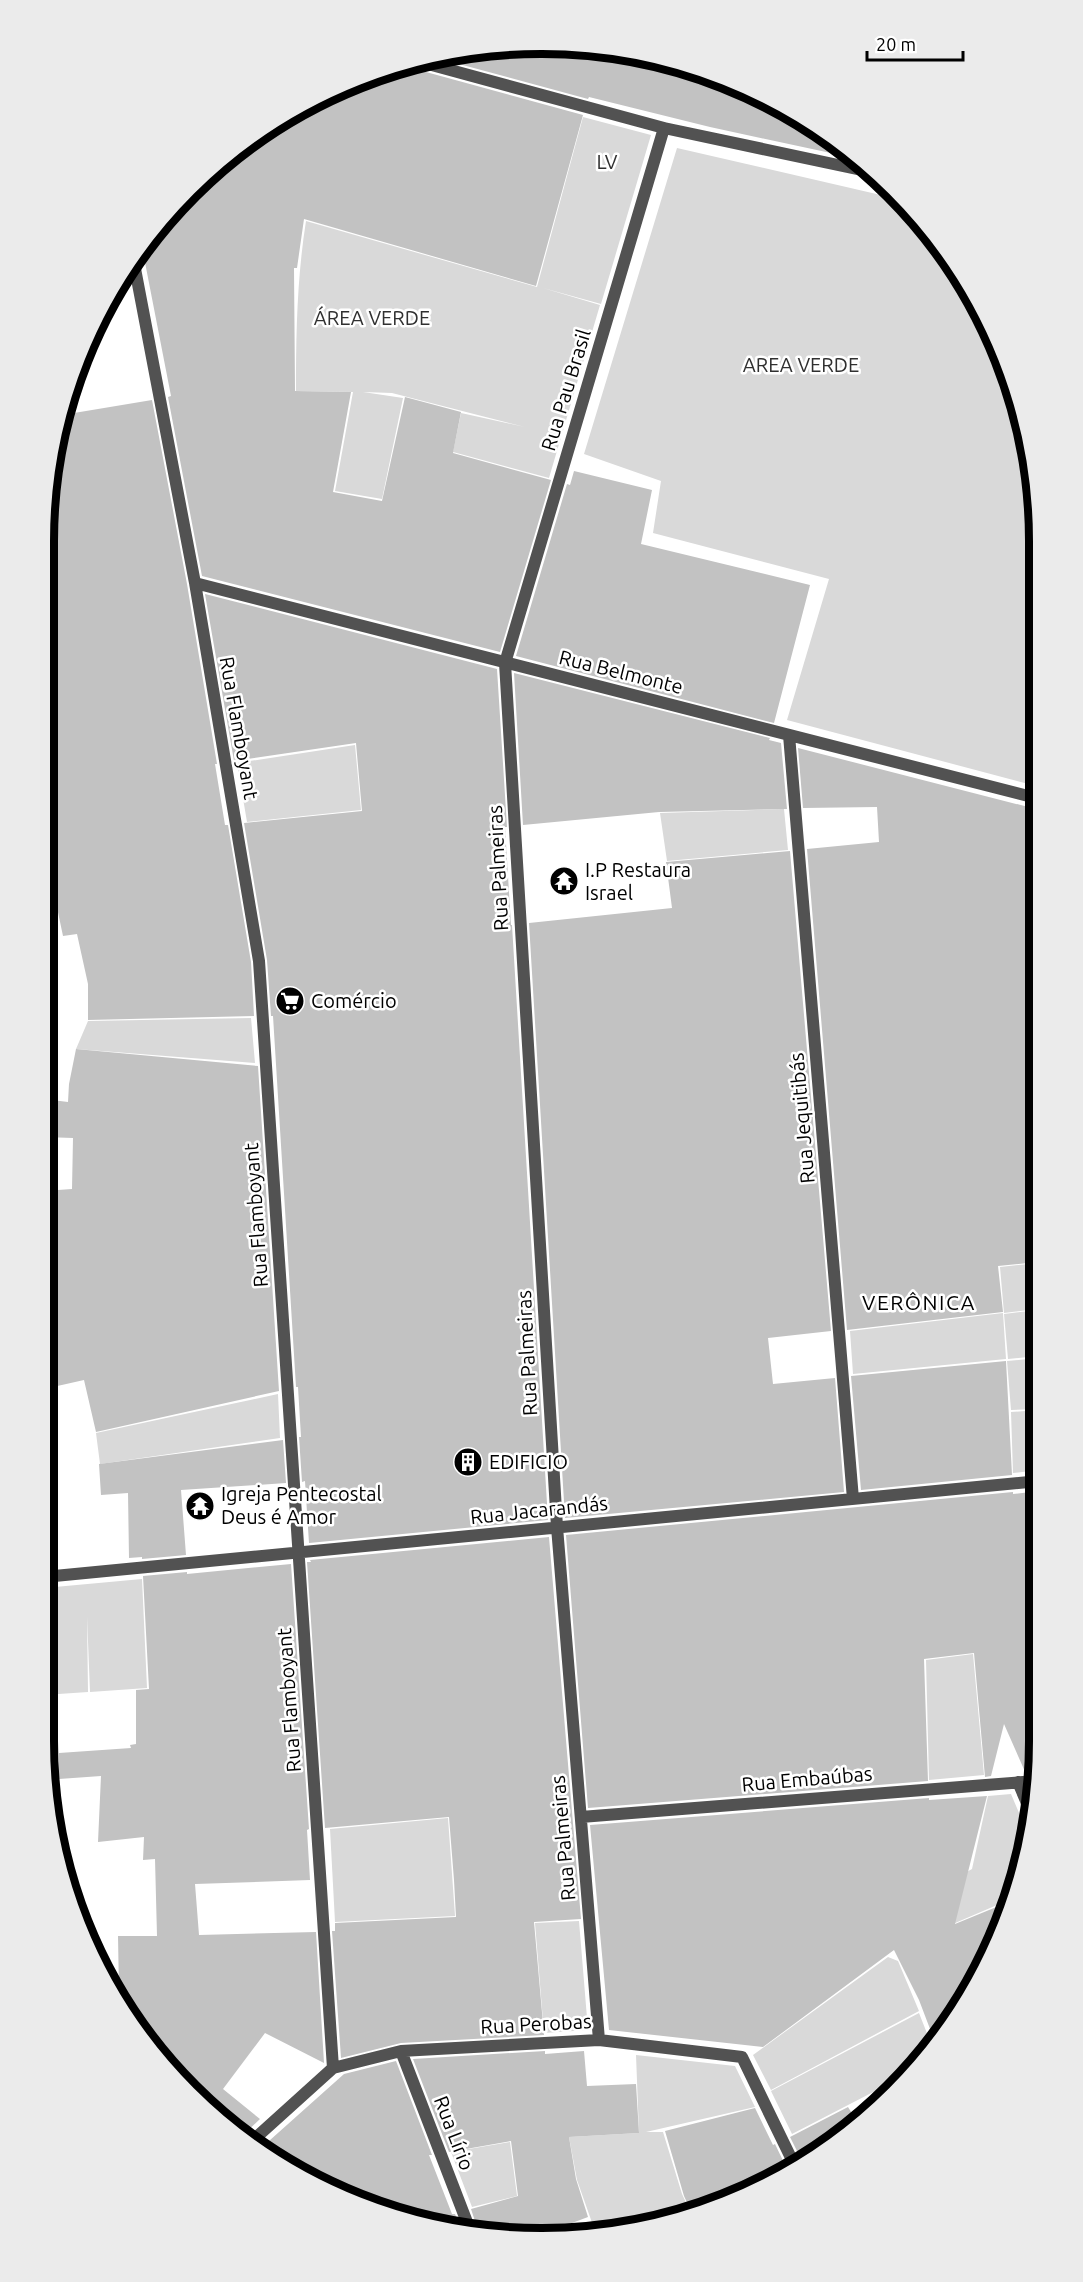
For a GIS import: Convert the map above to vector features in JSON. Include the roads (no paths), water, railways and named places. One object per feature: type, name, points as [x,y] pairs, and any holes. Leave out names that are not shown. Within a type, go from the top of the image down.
[{"type":"street","points":[[435,66],[664,128],[855,169]]},
{"type":"street","name":"Rua Pau Brasil","points":[[506,663],[664,128]]},
{"type":"street","name":"Rua Flamboyant","points":[[136,272],[195,583],[259,961],[333,2068]]},
{"type":"street","name":"Rua Belmonte","points":[[195,583],[1029,796]]},
{"type":"street","name":"Rua Palmeiras","points":[[506,663],[557,1527],[599,2040]]},
{"type":"street","name":"Rua Jequitibás","points":[[789,735],[854,1499]]},
{"type":"street","name":"Rua Jacarandás","points":[[54,1576],[1029,1482]]},
{"type":"street","name":"Rua Embaúbas","points":[[581,1817],[1027,1781]]},
{"type":"street","points":[[1018,1782],[1025,1799]]},
{"type":"street","name":"Rua Perobas","points":[[333,2068],[401,2051],[599,2040],[741,2057],[791,2159]]},
{"type":"street","name":"Rua Lírio","points":[[401,2051],[467,2222]]},
{"type":"street","points":[[257,2136],[333,2068]]},
{"type":"place","name":"I.P Restaura Israel","points":[[564,881]]},
{"type":"place","name":"Comércio","points":[[290,1001]]},
{"type":"place","name":"EDIFICIO","points":[[468,1462]]},
{"type":"place","name":"Igreja Pentecostal Deus é Amor","points":[[200,1506]]},
{"type":"district","name":"VERÔNICA","points":[[919,1303]]},
{"type":"park label","name":"LV","points":[[607,162]]},
{"type":"park label","name":"ÁREA VERDE","points":[[372,318]]},
{"type":"park label","name":"AREA VERDE","points":[[801,365]]}]
